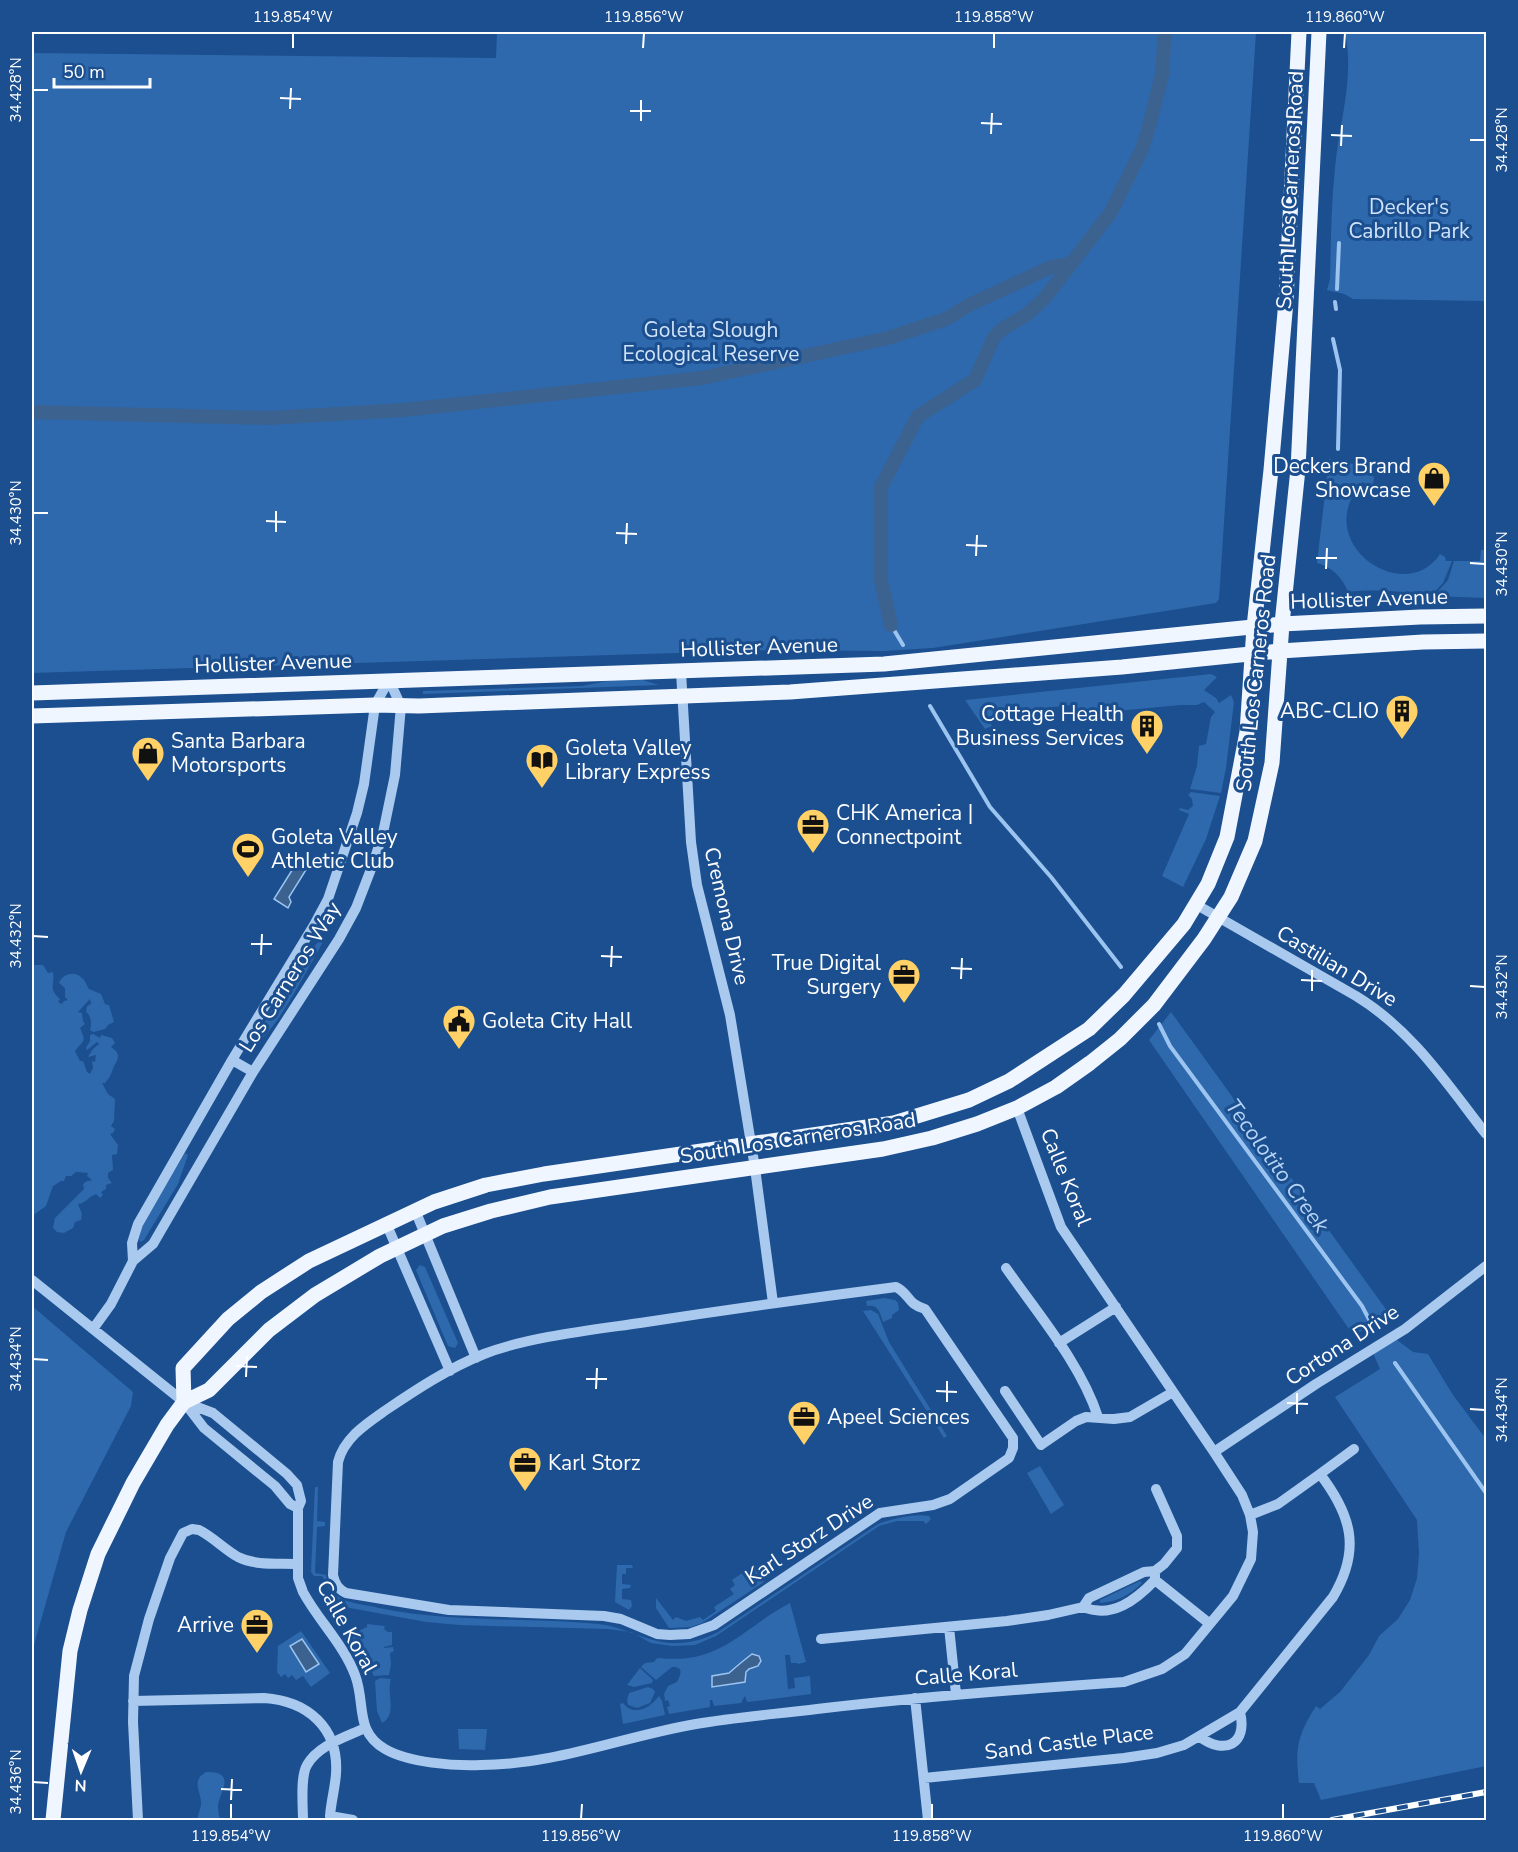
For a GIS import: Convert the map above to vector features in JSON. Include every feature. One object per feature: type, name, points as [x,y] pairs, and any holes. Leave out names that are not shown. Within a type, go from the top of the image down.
[{"type":"main road","name":"South Los Carneros Road","points":[[184,1402],[183,1368],[228,1320],[261,1292],[309,1261],[386,1223],[415,1210],[486,1185],[509,1180],[894,1123],[969,1100],[1009,1081],[1089,1029],[1124,995],[1184,924],[1208,884],[1227,837],[1247,732],[1254,627],[1286,302],[1299,32]]},
{"type":"main road","name":"South Los Carneros Road","points":[[53,1821],[70,1651],[98,1554],[132,1483],[167,1425],[184,1402],[209,1390],[269,1330],[315,1295],[397,1247],[448,1224],[491,1211],[550,1197],[884,1149],[977,1124],[1017,1108],[1056,1087],[1120,1039],[1154,1005],[1204,939],[1231,897],[1255,841],[1272,763],[1282,624],[1298,469],[1319,32]]},
{"type":"main road","name":"Hollister Avenue","points":[[32,693],[884,664],[1282,624],[1486,616]]},
{"type":"main road","points":[[32,716],[683,697],[918,684],[1280,651],[1423,642],[1486,641]]},
{"type":"street","name":"Cremona Drive","points":[[681,672],[691,842],[696,885],[730,1015],[755,1168],[773,1303]]},
{"type":"street","name":"Los Carneros Way","points":[[134,1261],[132,1242],[138,1224],[232,1060],[314,925],[327,899],[357,813],[364,784],[375,705],[389,680]]},
{"type":"street","name":"Los Carneros Way","points":[[93,1329],[111,1304],[134,1261],[153,1244],[254,1072],[339,939],[356,908],[374,864],[387,820],[395,775],[401,706],[389,680]]},
{"type":"street","name":"Castilian Drive","points":[[1197,905],[1381,1012],[1409,1037],[1486,1134]]},
{"type":"street","points":[[232,1060],[254,1072]]},
{"type":"street","name":"Calle Koral","points":[[184,1402],[213,1413],[287,1474],[297,1485],[301,1501],[298,1508],[298,1578],[303,1592],[355,1673],[365,1728],[381,1746],[397,1755],[431,1762],[482,1766],[563,1755],[649,1734],[716,1721],[956,1694],[1124,1682],[1162,1669],[1185,1654],[1233,1596],[1251,1558],[1253,1532],[1250,1515],[1242,1495],[1214,1452],[1061,1227],[1017,1108]]},
{"type":"street","points":[[415,1210],[476,1358]]},
{"type":"street","points":[[386,1223],[450,1371]]},
{"type":"street","name":"Cortona Drive","points":[[1214,1452],[1350,1362],[1405,1329],[1486,1266]]},
{"type":"street","points":[[1006,1268],[1059,1343],[1092,1398],[1098,1417]]},
{"type":"street","name":"Calle Koral","points":[[32,1280],[184,1402],[204,1428],[275,1486],[290,1504],[298,1508]]},
{"type":"street","name":"Karl Storz Drive","points":[[896,1287],[902,1290],[915,1306],[925,1309],[1013,1438],[1014,1448],[1009,1458],[950,1499],[933,1505],[880,1513],[714,1625],[690,1634],[657,1634],[621,1619],[604,1616],[426,1607],[368,1598],[339,1590],[333,1575],[340,1452],[346,1443],[369,1422],[426,1382],[476,1358],[525,1342],[773,1303],[896,1287]]},
{"type":"street","points":[[1059,1343],[1116,1307]]},
{"type":"street","points":[[1005,1392],[1041,1445],[1076,1421],[1086,1417],[1114,1419],[1130,1417],[1173,1392]]},
{"type":"street","points":[[1250,1515],[1278,1504],[1354,1449]]},
{"type":"street","name":"Sand Castle Place","points":[[924,1778],[1156,1753],[1200,1737],[1240,1712],[1333,1597],[1343,1581],[1348,1564],[1350,1532],[1340,1502],[1320,1474]]},
{"type":"street","points":[[821,1639],[1048,1615],[1083,1607],[1094,1611],[1120,1607],[1139,1596],[1173,1555],[1179,1542],[1156,1489]]},
{"type":"street","points":[[138,1821],[134,1676],[149,1619],[170,1558],[183,1533],[189,1529],[202,1531],[235,1555],[247,1560],[298,1564]]},
{"type":"street","points":[[1083,1607],[1089,1598],[1144,1572],[1155,1576],[1210,1624]]},
{"type":"street","points":[[949,1627],[956,1694]]},
{"type":"street","points":[[915,1698],[928,1821]]},
{"type":"street","points":[[133,1701],[279,1699],[298,1706],[326,1729],[333,1743],[336,1775],[330,1818],[353,1821]]},
{"type":"street","points":[[1200,1737],[1216,1746],[1235,1743],[1242,1728],[1240,1712]]},
{"type":"street","points":[[303,1821],[306,1765],[317,1753],[365,1728]]},
{"type":"green space","name":"Goleta Slough Ecological Reserve","points":[[497,32],[1256,32],[1219,599],[1216,603],[933,648],[884,651],[775,650],[32,673],[32,53],[496,58]]},
{"type":"green space","name":"Decker's Cabrillo Park","points":[[1345,32],[1486,32],[1486,301],[1353,299],[1327,290],[1330,279],[1335,168],[1347,83],[1348,49]]},
{"type":"green space","points":[[1329,459],[1354,464],[1367,463],[1374,478],[1370,488],[1363,482],[1349,505],[1347,526],[1354,545],[1368,561],[1386,571],[1405,574],[1424,569],[1440,554],[1445,557],[1446,561],[1452,561],[1443,583],[1431,596],[1389,591],[1348,592],[1336,574],[1317,563]]},
{"type":"green space","points":[[1481,550],[1486,550],[1486,598],[1434,596],[1448,580],[1454,561],[1480,561]]},
{"type":"green space","points":[[1211,674],[1217,677],[1204,690],[1216,698],[1219,703],[1231,695],[1234,702],[1221,793],[1190,789],[1197,766],[1199,746],[1206,744],[1211,717],[1215,712],[1204,702],[1197,705],[1095,713],[1091,717],[1084,717],[1083,712],[1073,713],[1072,705],[997,713],[988,719],[992,726],[985,729],[965,700]]},
{"type":"green space","points":[[639,679],[659,685],[423,694],[423,691],[582,686],[612,680]]},
{"type":"green space","points":[[1191,792],[1220,796],[1206,839],[1183,887],[1162,876],[1189,814],[1179,810],[1180,808],[1188,810],[1193,806],[1192,799],[1188,795]]},
{"type":"green space","points":[[320,940],[323,942],[281,1015],[252,1046],[302,960]]},
{"type":"green space","points":[[32,962],[34,965],[43,965],[48,973],[53,972],[53,989],[60,999],[58,1002],[62,1004],[68,1000],[65,997],[65,988],[59,983],[63,977],[74,974],[84,980],[89,989],[101,994],[105,1004],[109,1005],[114,1022],[105,1029],[93,1032],[90,1030],[91,1020],[86,1012],[87,1006],[91,1004],[90,999],[78,1012],[82,1013],[85,1024],[80,1028],[83,1041],[75,1051],[80,1061],[83,1061],[87,1072],[90,1074],[93,1068],[92,1061],[95,1062],[96,1055],[88,1057],[99,1044],[97,1042],[87,1050],[90,1035],[112,1038],[115,1043],[111,1047],[118,1055],[110,1076],[105,1083],[102,1083],[108,1094],[115,1099],[114,1121],[111,1126],[115,1129],[110,1134],[118,1145],[117,1154],[112,1155],[113,1170],[108,1173],[108,1178],[112,1183],[106,1185],[100,1198],[96,1194],[78,1204],[82,1214],[81,1220],[75,1222],[73,1228],[64,1233],[57,1232],[53,1228],[55,1218],[84,1189],[85,1182],[92,1180],[87,1176],[88,1173],[76,1172],[71,1176],[66,1176],[64,1181],[53,1186],[46,1206],[32,1216]]},
{"type":"green space","points":[[1171,1012],[1388,1314],[1358,1333],[1351,1332],[1149,1040]]},
{"type":"green space","points":[[185,1153],[188,1155],[178,1184],[144,1240],[140,1242],[143,1223]]},
{"type":"green space","points":[[420,1265],[425,1267],[458,1343],[455,1348],[448,1346],[416,1270]]},
{"type":"green space","points":[[884,1298],[895,1300],[899,1310],[892,1315],[892,1318],[883,1322],[878,1310],[874,1306],[867,1306],[866,1301]]},
{"type":"green space","points":[[32,1306],[133,1392],[131,1406],[66,1532],[34,1645],[32,1670]]},
{"type":"green space","points":[[871,1310],[878,1314],[889,1342],[947,1436],[944,1438],[863,1311]]},
{"type":"green space","points":[[1397,1340],[1413,1352],[1428,1354],[1453,1395],[1486,1439],[1486,1766],[1321,1800],[1314,1783],[1299,1783],[1297,1761],[1301,1735],[1316,1706],[1320,1709],[1340,1692],[1369,1655],[1379,1636],[1398,1619],[1410,1600],[1417,1578],[1419,1554],[1417,1520],[1335,1397],[1380,1369],[1373,1353]]},
{"type":"green space","points":[[1040,1466],[1064,1505],[1051,1514],[1027,1473]]},
{"type":"green space","points":[[315,1487],[318,1487],[317,1521],[325,1522],[325,1526],[317,1527],[315,1573],[326,1575],[332,1589],[344,1600],[406,1613],[461,1618],[599,1624],[628,1632],[607,1629],[459,1625],[426,1622],[339,1606],[322,1576],[314,1576],[311,1572]]},
{"type":"green space","points":[[923,1515],[931,1519],[926,1524],[923,1521],[897,1521],[879,1526],[716,1636],[695,1645],[672,1646],[651,1643],[634,1634],[669,1643],[688,1642],[707,1637],[718,1632],[878,1524],[910,1516]]},
{"type":"green space","points":[[617,1565],[632,1565],[633,1568],[626,1568],[626,1574],[622,1574],[622,1584],[631,1585],[630,1588],[622,1589],[622,1599],[631,1600],[632,1606],[629,1610],[615,1602]]},
{"type":"green space","points":[[753,1566],[764,1582],[702,1623],[691,1627],[669,1628],[656,1608],[656,1598],[673,1620],[676,1617],[686,1621],[700,1617],[703,1620],[716,1611],[714,1607],[734,1594],[730,1589],[735,1585],[732,1580]]},
{"type":"green space","points":[[1140,1581],[1142,1583],[1128,1594],[1100,1603],[1100,1600]]},
{"type":"green space","points":[[790,1603],[806,1662],[791,1663],[790,1655],[785,1655],[788,1689],[795,1688],[794,1678],[810,1676],[811,1694],[747,1702],[745,1696],[741,1703],[714,1706],[710,1700],[710,1707],[669,1714],[667,1707],[670,1706],[668,1700],[665,1701],[664,1694],[668,1686],[677,1682],[680,1670],[672,1667],[656,1680],[641,1667],[645,1663],[654,1662],[659,1658],[680,1659],[699,1656],[715,1650]]},
{"type":"green space","points":[[367,1624],[385,1626],[384,1629],[392,1632],[392,1645],[384,1647],[393,1647],[394,1651],[390,1653],[389,1675],[374,1676],[349,1633],[353,1630],[355,1633],[367,1627]]},
{"type":"green space","points":[[301,1631],[330,1673],[311,1687],[303,1676],[296,1680],[292,1675],[288,1678],[285,1674],[281,1677],[277,1672],[278,1646]]},
{"type":"green space","points":[[640,1668],[653,1680],[652,1683],[634,1687],[627,1685]]},
{"type":"green space","points":[[380,1678],[391,1679],[391,1709],[387,1719],[382,1723],[377,1711],[375,1681]]},
{"type":"green space","points":[[648,1687],[655,1692],[650,1703],[637,1708],[628,1705],[629,1693]]},
{"type":"green space","points":[[659,1696],[665,1715],[623,1724],[620,1704],[623,1703],[632,1710],[642,1709]]},
{"type":"green space","points":[[458,1729],[487,1729],[485,1750],[459,1749]]},
{"type":"green space","points":[[206,1772],[222,1775],[224,1779],[218,1806],[220,1820],[197,1820],[201,1805],[198,1783],[201,1775]]},
{"type":"shaded area","points":[[299,859],[309,865],[289,897],[291,902],[288,908],[274,899]]},
{"type":"shaded area","points":[[302,1639],[319,1664],[306,1672],[290,1646]]},
{"type":"shaded area","points":[[752,1654],[759,1656],[761,1661],[758,1666],[746,1672],[745,1682],[712,1687],[712,1676],[729,1673]]},
{"type":"waterway","points":[[891,625],[881,581],[881,487],[918,416],[975,380],[994,337],[1001,330],[1026,315],[1044,299],[1111,212],[1142,149],[1148,130],[1162,75],[1165,32]]},
{"type":"waterway","points":[[1337,289],[1339,243]]},
{"type":"waterway","points":[[32,412],[269,418],[403,410],[702,378],[888,338],[946,319],[969,305],[1051,267],[1071,264]]},
{"type":"waterway","points":[[1335,302],[1336,309]]},
{"type":"waterway","points":[[1333,339],[1340,370],[1338,449]]},
{"type":"waterway","points":[[891,625],[903,645]]},
{"type":"waterway","points":[[930,706],[990,807],[1051,877],[1121,967]]},
{"type":"waterway","name":"Tecolotito Creek","points":[[1159,1024],[1170,1046],[1362,1306],[1372,1325]]},
{"type":"waterway","name":"Tecolotito Creek","points":[[1395,1363],[1486,1493]]},
{"type":"railway","points":[[1332,1820],[1486,1792]]},
{"type":"place","name":"Deckers Brand Showcase","points":[[1434,507]]},
{"type":"place","name":"ABC-CLIO","points":[[1402,740]]},
{"type":"place","name":"Cottage Health Business Services","points":[[1147,755]]},
{"type":"place","name":"Santa Barbara Motorsports","points":[[148,782]]},
{"type":"place","name":"Goleta Valley Library Express","points":[[542,789]]},
{"type":"place","name":"CHK America | Connectpoint","points":[[813,854]]},
{"type":"place","name":"Goleta Valley Athletic Club","points":[[248,878]]},
{"type":"place","name":"True Digital Surgery","points":[[904,1004]]},
{"type":"place","name":"Goleta City Hall","points":[[459,1050]]},
{"type":"place","name":"Apeel Sciences","points":[[804,1446]]},
{"type":"place","name":"Karl Storz","points":[[525,1492]]},
{"type":"place","name":"Arrive","points":[[257,1654]]}]
